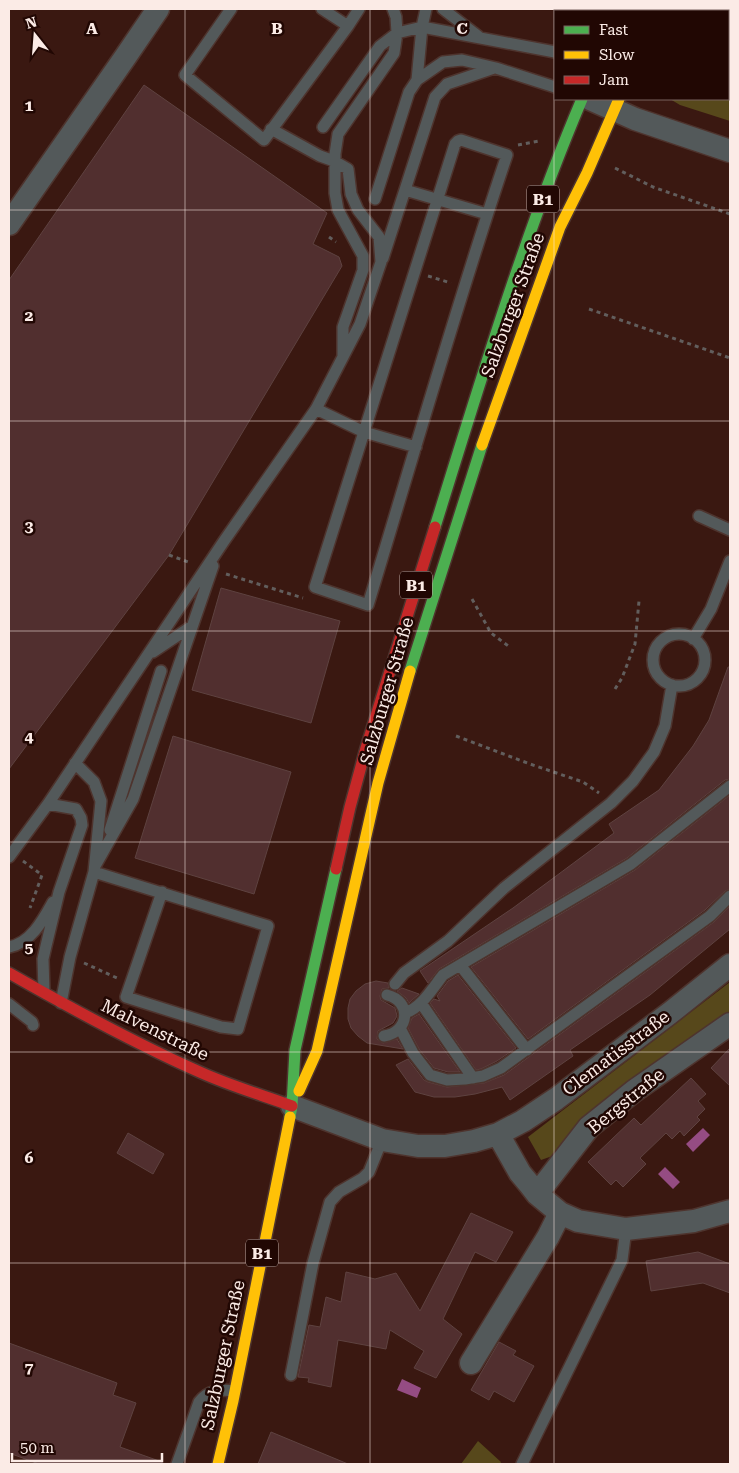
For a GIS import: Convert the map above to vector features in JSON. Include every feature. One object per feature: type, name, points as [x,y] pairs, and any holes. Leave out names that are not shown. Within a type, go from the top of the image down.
[{"type":"main road","name":"Salzburger Straße","points":[[218,1464],[235,1390],[292,1106],[295,1050],[350,807],[366,748],[506,300],[562,146],[582,100]]},
{"type":"main road","name":"Salzburger Straße","points":[[292,1106],[317,1051],[378,783],[413,660],[482,445],[560,227],[617,104]]},
{"type":"main road","name":"Malvenstraße","points":[[9,973],[115,1031],[198,1071],[292,1106]]},
{"type":"street","points":[[9,224],[158,9]]},
{"type":"street","points":[[595,100],[617,104],[635,119],[730,151]]},
{"type":"street","name":"Clematisstraße","points":[[292,1106],[382,1140],[418,1146],[445,1146],[474,1141],[498,1134],[556,1098],[730,966]]},
{"type":"street","name":"Bergstraße","points":[[538,1194],[590,1127],[634,1091],[730,1024]]},
{"type":"street","points":[[498,1134],[520,1174],[538,1194],[560,1213],[578,1221],[626,1229],[694,1221],[730,1212]]},
{"type":"street","points":[[471,1363],[548,1237],[560,1213]]},
{"type":"lane","points":[[231,9],[185,75],[264,140],[348,26],[358,9]]},
{"type":"lane","points":[[322,9],[348,26]]},
{"type":"lane","points":[[343,356],[343,327],[363,270],[363,256],[338,210],[335,193],[334,161],[338,134],[394,53],[397,33],[396,17],[393,9]]},
{"type":"lane","points":[[417,80],[422,27],[426,9]]},
{"type":"lane","points":[[443,9],[481,38]]},
{"type":"lane","points":[[323,127],[380,46],[397,33],[422,27],[550,51]]},
{"type":"lane","points":[[375,199],[409,92],[417,80],[443,62],[462,60],[496,68],[554,87]]},
{"type":"lane","points":[[9,857],[48,804],[147,656],[209,569],[224,541],[316,409],[360,324],[434,97],[448,84],[496,68]]},
{"type":"lane","points":[[271,129],[348,169],[351,194],[358,210],[379,237],[381,262]]},
{"type":"lane","points":[[462,140],[507,155],[487,214],[368,605],[315,587],[437,200],[455,144],[458,141],[462,140]]},
{"type":"lane","points":[[405,190],[487,214]]},
{"type":"lane","points":[[316,409],[364,432],[416,447]]},
{"type":"lane","points":[[699,516],[730,530]]},
{"type":"lane","points":[[693,638],[711,609],[730,561]]},
{"type":"lane","points":[[61,1003],[70,957],[95,869],[103,851],[133,799],[192,626],[209,569]]},
{"type":"lane","points":[[147,656],[192,626]]},
{"type":"lane","points":[[679,634],[693,638],[703,651],[704,659],[700,674],[688,684],[672,685],[664,681],[654,668],[654,650],[664,639],[671,636],[679,634]]},
{"type":"lane","points":[[103,851],[161,671]]},
{"type":"lane","points":[[395,984],[404,973],[448,941],[504,888],[611,802],[633,781],[654,752],[666,726],[672,685]]},
{"type":"lane","points":[[75,763],[94,782],[101,801],[95,869]]},
{"type":"lane","points":[[405,1013],[421,1003],[443,975],[631,864],[730,786]]},
{"type":"lane","points":[[44,993],[43,959],[59,892],[82,825],[81,818],[76,809],[48,804]]},
{"type":"lane","points":[[95,869],[268,926],[238,1029],[221,1027],[126,997],[162,892]]},
{"type":"lane","points":[[9,947],[17,946],[38,928],[59,892]]},
{"type":"lane","points":[[400,1028],[413,1053],[430,1075],[447,1080],[482,1076],[501,1068],[527,1050],[710,916],[730,896]]},
{"type":"lane","points":[[460,965],[527,1050]]},
{"type":"lane","points":[[384,1036],[397,1032],[404,1020],[405,1013],[403,1006],[398,1001],[387,995]]},
{"type":"lane","points":[[421,1003],[473,1078]]},
{"type":"lane","points":[[9,1004],[32,1022],[33,1026]]},
{"type":"lane","points":[[291,1376],[313,1263],[330,1202],[339,1192],[363,1178],[369,1172],[382,1140]]},
{"type":"lane","points":[[522,1464],[622,1260],[626,1229]]},
{"type":"lane","points":[[177,1464],[199,1402],[209,1393],[235,1390]]},
{"type":"path","points":[[507,155],[513,146],[543,140],[562,146]]},
{"type":"path","points":[[594,157],[653,186],[730,214]]},
{"type":"path","points":[[589,308],[730,358]]},
{"type":"path","points":[[169,555],[311,601]]},
{"type":"path","points":[[472,599],[491,633],[511,648]]},
{"type":"path","points":[[615,689],[622,678],[635,644],[639,601]]},
{"type":"path","points":[[456,736],[583,782],[611,802]]},
{"type":"shaded area","points":[[730,9],[730,121],[680,105],[672,100],[729,100],[729,10],[666,10]]},
{"type":"shaded area","points":[[730,982],[730,1017],[596,1108],[573,1130],[558,1154],[541,1160],[528,1137]]},
{"type":"shaded area","points":[[703,1128],[710,1135],[693,1152],[686,1144]]},
{"type":"shaded area","points":[[665,1167],[680,1182],[673,1189],[658,1174]]},
{"type":"shaded area","points":[[402,1379],[421,1388],[417,1398],[397,1390]]},
{"type":"shaded area","points":[[478,1441],[501,1462],[500,1464],[461,1464]]},
{"type":"building","points":[[144,85],[327,213],[313,244],[339,257],[342,266],[169,555],[9,769],[9,280]]},
{"type":"building","points":[[221,588],[340,621],[311,723],[192,690]]},
{"type":"building","points":[[728,667],[730,667],[730,779],[725,780],[627,858],[439,969],[428,983],[420,971],[513,908],[614,833],[609,824],[659,790],[693,746],[709,720]]},
{"type":"building","points":[[173,736],[291,772],[254,894],[135,858]]},
{"type":"building","points":[[730,795],[730,889],[725,891],[705,910],[528,1039],[471,967],[635,870]]},
{"type":"building","points":[[730,906],[730,929],[650,995],[570,1050],[573,1056],[510,1100],[502,1087],[455,1097],[434,1097],[415,1092],[396,1065],[408,1059],[424,1080],[447,1087],[484,1083],[504,1075],[714,922]]},
{"type":"building","points":[[458,975],[516,1048],[481,1069],[476,1070],[430,1003],[434,999],[440,1001],[437,996],[448,981]]},
{"type":"building","points":[[376,981],[388,983],[389,988],[382,989],[381,1000],[395,1008],[397,1016],[393,1023],[378,1031],[377,1039],[383,1043],[397,1039],[403,1049],[367,1043],[351,1028],[348,1019],[350,999],[365,984]]},
{"type":"building","points":[[402,988],[419,994],[409,1003],[397,991]]},
{"type":"building","points":[[419,1014],[460,1072],[448,1072],[434,1068],[419,1049],[408,1028],[412,1018]]},
{"type":"building","points":[[730,1048],[730,1086],[711,1068]]},
{"type":"building","points":[[691,1078],[706,1094],[698,1101],[705,1109],[697,1117],[700,1120],[684,1136],[680,1131],[672,1139],[666,1133],[640,1158],[646,1164],[623,1187],[616,1180],[611,1185],[588,1162],[634,1118],[641,1125]]},
{"type":"building","points":[[128,1133],[164,1154],[153,1174],[117,1153]]},
{"type":"building","points":[[471,1213],[513,1232],[496,1262],[475,1252],[443,1319],[462,1334],[436,1378],[414,1368],[424,1351],[390,1330],[386,1349],[338,1340],[331,1387],[308,1382],[309,1378],[298,1377],[309,1325],[320,1327],[326,1297],[341,1302],[346,1272],[375,1279],[396,1273],[420,1311]]},
{"type":"building","points":[[698,1252],[730,1264],[730,1293],[703,1283],[651,1291],[646,1261]]},
{"type":"building","points":[[499,1342],[516,1351],[513,1355],[534,1366],[514,1402],[494,1391],[489,1400],[471,1390]]},
{"type":"building","points":[[9,1343],[117,1383],[113,1395],[136,1403],[120,1447],[162,1462],[162,1464],[39,1464],[9,1453]]},
{"type":"building","points":[[271,1432],[348,1464],[258,1464]]},
{"type":"traffic: fast","points":[[435,527],[521,258],[540,204],[582,100]]},
{"type":"traffic: fast","points":[[410,671],[482,445]]},
{"type":"traffic: fast","points":[[290,1117],[295,1050],[336,869]]},
{"type":"traffic: slow","points":[[482,445],[560,227],[587,173],[619,100]]},
{"type":"traffic: slow","points":[[299,1091],[317,1051],[378,783],[410,671]]},
{"type":"traffic: slow","points":[[218,1464],[233,1401],[290,1117]]},
{"type":"traffic: jam","points":[[336,869],[366,748],[435,527]]},
{"type":"traffic: jam","points":[[9,973],[104,1026],[177,1062],[224,1082],[292,1106]]}]
